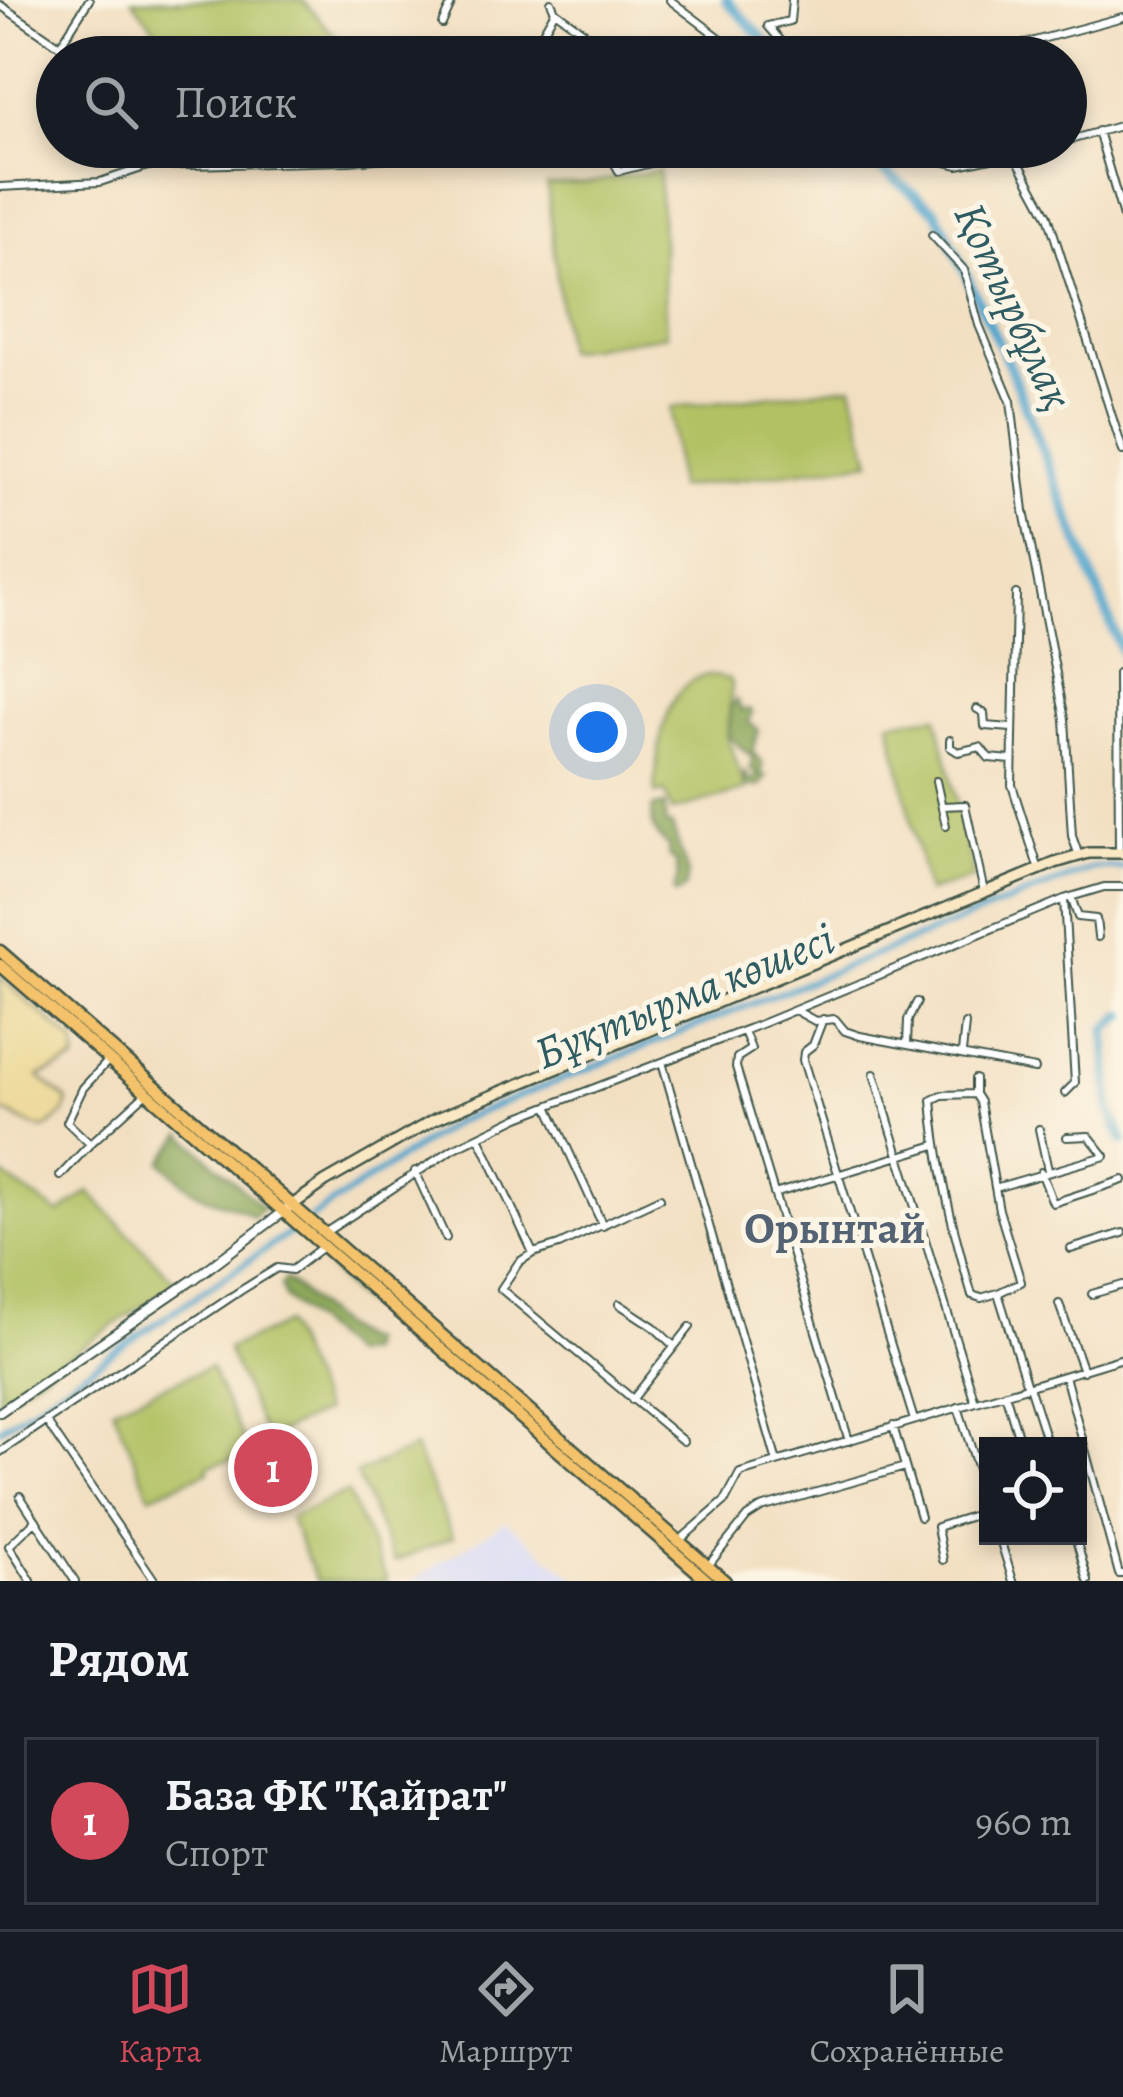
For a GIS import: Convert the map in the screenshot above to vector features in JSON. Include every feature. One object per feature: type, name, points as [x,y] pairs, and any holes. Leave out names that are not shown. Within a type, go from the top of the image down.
[{"type":"main road","points":[[287,1212],[436,1119],[1039,870],[1084,855],[1121,853]]},
{"type":"main road","points":[[0,952],[109,1060],[186,1120]]},
{"type":"main road","points":[[0,965],[186,1120],[321,1248],[638,1514],[679,1541],[705,1574]]},
{"type":"main road","points":[[287,1212],[303,1216],[705,1574],[724,1581]]},
{"type":"street","points":[[67,36],[89,0]]},
{"type":"street","points":[[442,24],[453,0]]},
{"type":"street","points":[[550,0],[555,11],[589,36]]},
{"type":"street","points":[[670,0],[717,36]]},
{"type":"street","points":[[777,36],[768,26],[790,21],[792,0]]},
{"type":"street","points":[[0,4],[48,36]]},
{"type":"street","points":[[541,36],[555,11]]},
{"type":"street","points":[[1053,36],[1123,17]]},
{"type":"street","points":[[1087,134],[1123,125]]},
{"type":"street","points":[[1098,131],[1123,217]]},
{"type":"street","points":[[0,188],[100,182],[152,168]]},
{"type":"street","points":[[1022,168],[1054,232],[1123,451]]},
{"type":"street","points":[[932,235],[964,270],[979,325],[1011,401],[1024,511],[1065,719],[1072,836],[1084,855]]},
{"type":"street","points":[[1016,594],[1012,760],[1016,803],[1039,870]]},
{"type":"street","points":[[1118,673],[1121,853]]},
{"type":"street","points":[[977,709],[983,713],[985,726],[1012,728]]},
{"type":"street","points":[[950,740],[950,747],[958,752],[980,747],[989,758],[1012,760]]},
{"type":"street","points":[[936,781],[946,826]]},
{"type":"street","points":[[942,806],[965,805],[985,892]]},
{"type":"street","points":[[321,1232],[478,1136],[1067,898],[1104,887],[1123,887]]},
{"type":"street","points":[[1067,898],[1078,917],[1096,919],[1098,937]]},
{"type":"street","points":[[1065,1093],[1075,1083],[1067,898]]},
{"type":"street","points":[[907,1044],[908,1020],[917,1002]]},
{"type":"street","points":[[796,1010],[815,1021],[836,1019],[845,1031],[1035,1069]]},
{"type":"street","points":[[823,1019],[802,1060],[914,1420]]},
{"type":"street","points":[[962,1053],[965,1024]]},
{"type":"street","points":[[744,1030],[751,1049],[737,1058],[736,1066],[849,1441]]},
{"type":"street","points":[[90,1144],[68,1124],[68,1116],[83,1088],[109,1060]]},
{"type":"street","points":[[662,1062],[777,1462]]},
{"type":"street","points":[[874,1074],[975,1402]]},
{"type":"street","points":[[975,1079],[994,1188],[1021,1282],[981,1298],[972,1295],[953,1232],[932,1100],[975,1094]]},
{"type":"street","points":[[60,1176],[146,1093]]},
{"type":"street","points":[[548,1106],[603,1226]]},
{"type":"street","points":[[1039,1129],[1053,1203],[1123,1180]]},
{"type":"street","points":[[478,1136],[533,1253]]},
{"type":"street","points":[[994,1188],[1105,1156],[1089,1136],[1067,1137]]},
{"type":"street","points":[[775,1194],[936,1144]]},
{"type":"street","points":[[416,1171],[446,1238]]},
{"type":"street","points":[[660,1198],[533,1253],[519,1262],[501,1289],[683,1442]]},
{"type":"street","points":[[0,1412],[287,1212]]},
{"type":"street","points":[[1071,1249],[1123,1233]]},
{"type":"street","points":[[0,1452],[240,1291],[277,1268],[292,1270],[321,1248]]},
{"type":"street","points":[[1092,1294],[1123,1285]]},
{"type":"street","points":[[998,1293],[1045,1437]]},
{"type":"street","points":[[619,1304],[674,1346]]},
{"type":"street","points":[[1059,1304],[1083,1371]]},
{"type":"street","points":[[632,1400],[690,1327]]},
{"type":"street","points":[[679,1541],[724,1501],[740,1473],[1123,1358]]},
{"type":"street","points":[[1065,1376],[1123,1574]]},
{"type":"street","points":[[1005,1393],[1018,1437]]},
{"type":"street","points":[[958,1407],[979,1472]]},
{"type":"street","points":[[46,1421],[155,1581]]},
{"type":"street","points":[[892,1426],[920,1517]]},
{"type":"street","points":[[705,1574],[747,1517],[761,1508],[904,1467]]},
{"type":"street","points":[[1087,1478],[1092,1477]]},
{"type":"street","points":[[20,1496],[75,1581]]},
{"type":"street","points":[[943,1560],[937,1527],[979,1513]]},
{"type":"street","points":[[31,1581],[9,1546],[36,1520]]},
{"type":"street","points":[[1002,1545],[1013,1581]]},
{"type":"street","points":[[1078,1545],[1088,1581]]},
{"type":"shaded area","points":[[506,1521],[578,1581],[412,1581]]},
{"type":"green space","points":[[132,0],[302,0],[335,36],[160,36]]},
{"type":"green space","points":[[659,170],[666,335],[565,351],[547,185]]},
{"type":"green space","points":[[852,386],[871,461],[677,488],[671,407]]},
{"type":"green space","points":[[707,675],[729,679],[732,685],[727,737],[746,790],[672,811],[665,792],[655,794],[665,723],[680,691]]},
{"type":"green space","points":[[736,700],[742,711],[752,712],[749,723],[759,730],[752,751],[762,763],[762,776],[767,777],[760,786],[746,787],[744,770],[751,781],[758,775],[751,769],[752,757],[729,737],[731,707]]},
{"type":"green space","points":[[937,716],[974,878],[927,892],[890,722]]},
{"type":"green space","points":[[665,805],[665,824],[672,826],[688,874],[685,888],[676,894],[676,863],[651,818],[653,807]]},
{"type":"green space","points":[[183,1134],[263,1208],[253,1217],[180,1180],[162,1162]]},
{"type":"green space","points":[[0,1173],[59,1214],[89,1192],[176,1283],[0,1402]]},
{"type":"green space","points":[[326,1258],[415,1330],[412,1343],[353,1295],[324,1263]]},
{"type":"green space","points":[[285,1279],[335,1323],[368,1342],[366,1352],[350,1355],[285,1298],[281,1286]]},
{"type":"green space","points":[[285,1324],[324,1412],[266,1438],[227,1349]]},
{"type":"green space","points":[[210,1367],[250,1455],[208,1466],[209,1471],[150,1496],[113,1407]]},
{"type":"green space","points":[[414,1448],[453,1537],[394,1562],[356,1474]]},
{"type":"green space","points":[[347,1492],[387,1580],[317,1581],[289,1518]]},
{"type":"sand","points":[[0,977],[75,1043],[76,1061],[39,1077],[68,1101],[64,1114],[45,1129],[0,1111]]},
{"type":"waterway","name":"Қотырбұлақ","points":[[726,0],[761,36]]},
{"type":"waterway","name":"Қотырбұлақ","points":[[880,168],[936,211],[1009,365],[1123,654]]},
{"type":"waterway","name":"Бұқтырма көшесі","points":[[311,1218],[455,1122],[1093,868],[1123,868]]},
{"type":"waterway","name":"Қотырбұлақ","points":[[1123,1015],[1106,1030],[1110,1110],[1123,1141]]},
{"type":"waterway","points":[[0,1429],[300,1226]]},
{"type":"place","name":"База ФК \"Қайрат\"","points":[[273,1468]]},
{"type":"district","name":"Орынтай","points":[[835,1227]]}]
